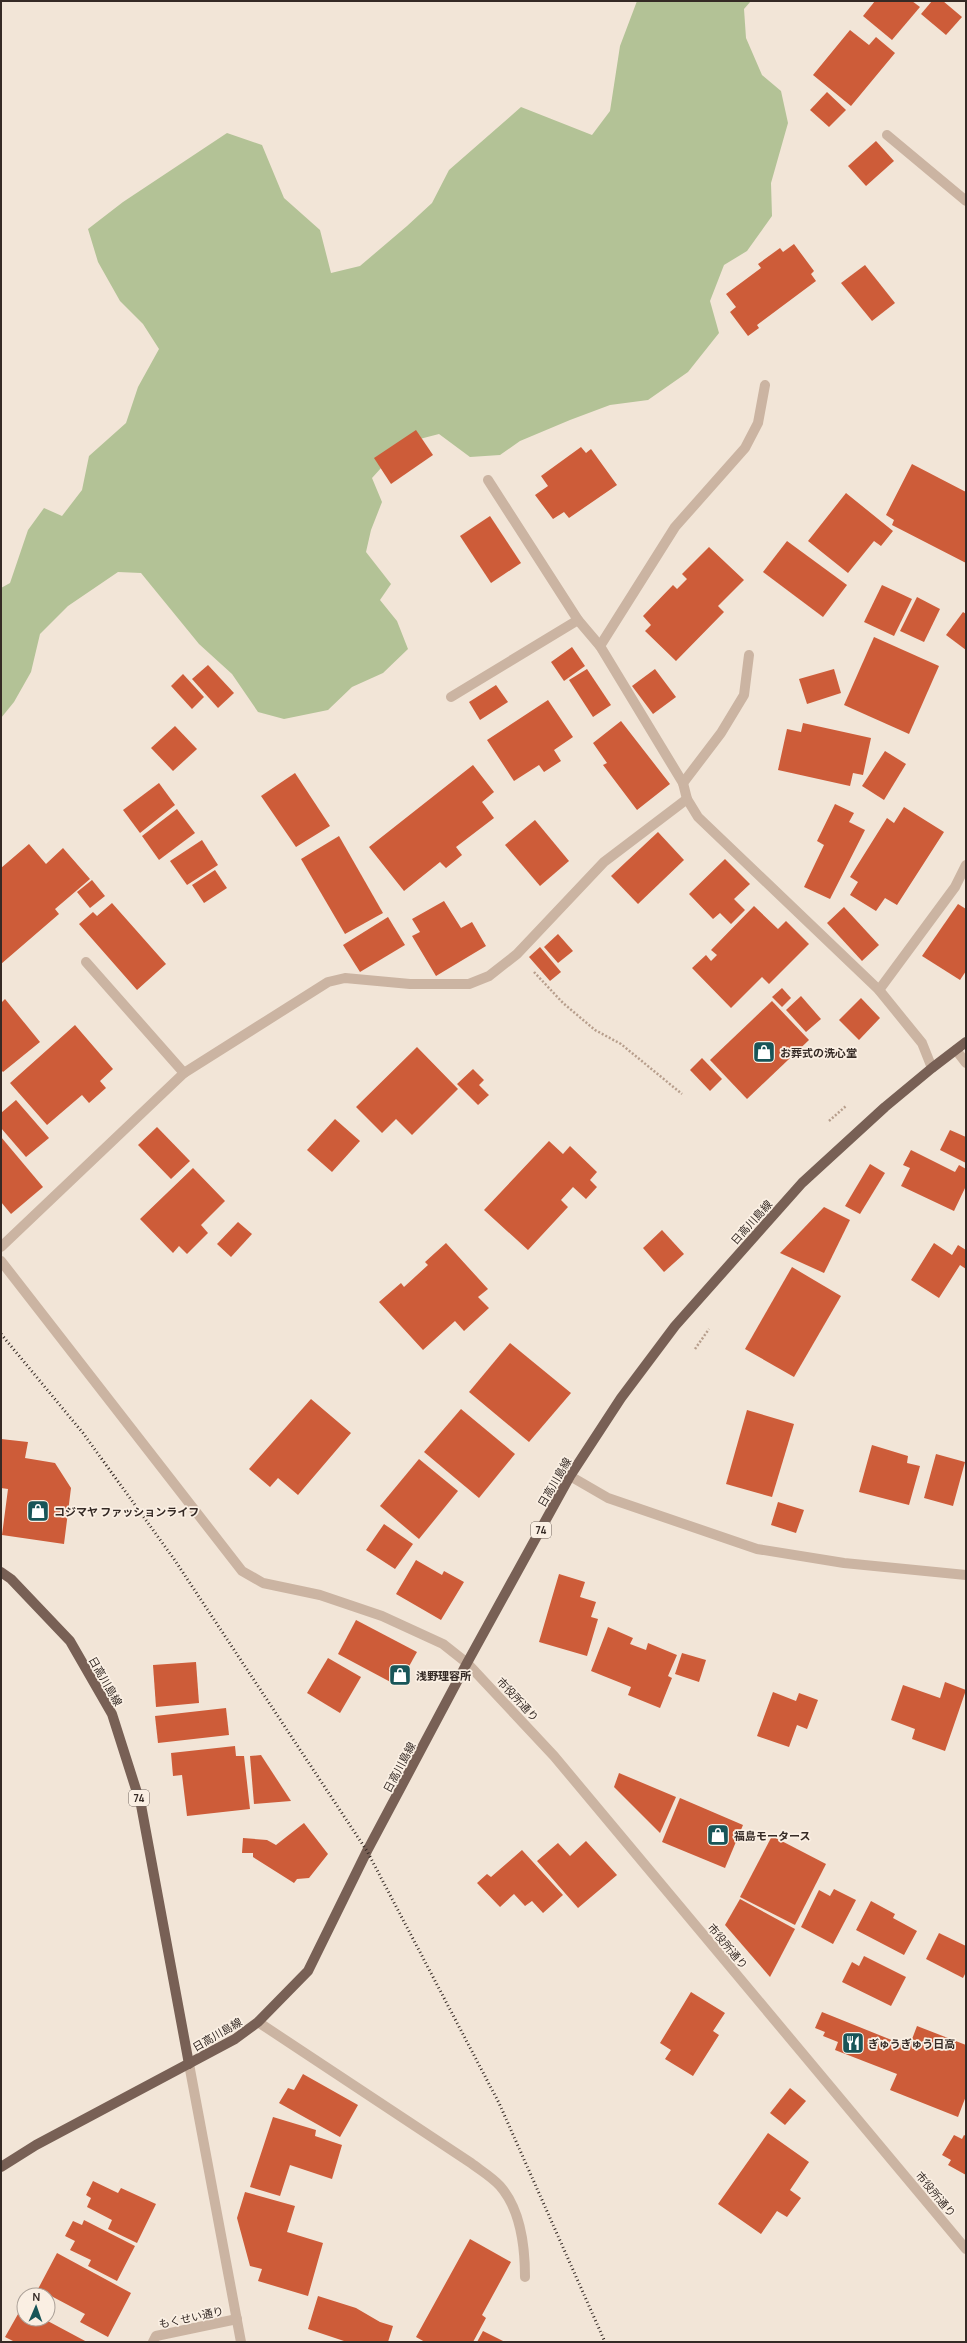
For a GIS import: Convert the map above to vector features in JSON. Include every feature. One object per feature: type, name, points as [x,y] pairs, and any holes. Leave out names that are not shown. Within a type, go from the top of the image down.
[{"type":"main road","name":"日高川島線","points":[[1,2167],[36,2145],[235,2039],[258,2022],[308,1971],[367,1851],[467,1663],[570,1476],[621,1398],[675,1326],[773,1215],[832,1155],[932,1068],[966,1042]]},
{"type":"main road","name":"日高川島線","points":[[1,1572],[11,1580],[70,1641],[112,1714],[141,1805],[189,2064]]},
{"type":"street","points":[[887,135],[966,201]]},
{"type":"street","points":[[600,646],[675,527],[745,448],[758,423],[765,385]]},
{"type":"street","points":[[488,480],[578,620],[600,646],[684,782],[687,799],[698,817],[879,990],[922,1043],[932,1068]]},
{"type":"street","points":[[451,697],[578,620]]},
{"type":"street","points":[[684,782],[721,733],[744,695],[749,655]]},
{"type":"street","points":[[1,1246],[184,1073],[328,982],[345,978],[410,984],[469,984],[489,976],[517,954],[604,862],[687,799]]},
{"type":"street","points":[[879,990],[955,887],[966,865]]},
{"type":"street","points":[[86,962],[184,1073]]},
{"type":"street","points":[[956,1050],[966,1063]]},
{"type":"street","name":"市役所通り","points":[[1,1261],[242,1572],[263,1583],[320,1595],[382,1616],[443,1644],[467,1663],[554,1756],[966,2249]]},
{"type":"street","points":[[570,1476],[608,1498],[757,1549],[844,1563],[966,1575]]},
{"type":"street","points":[[258,2022],[471,2163],[500,2186],[514,2211],[524,2244],[525,2277]]},
{"type":"street","points":[[189,2064],[242,2342]]},
{"type":"street","name":"もくせい通り","points":[[153,2342],[156,2336],[237,2319]]},
{"type":"path","points":[[517,954],[563,1004],[595,1030],[621,1044],[682,1094]]},
{"type":"path","points":[[695,1349],[712,1324]]},
{"type":"green space","points":[[637,1],[751,1],[744,9],[746,38],[762,75],[781,91],[788,123],[771,183],[772,216],[747,251],[724,265],[710,301],[719,333],[688,372],[648,400],[610,405],[520,441],[500,455],[470,457],[439,434],[412,441],[392,456],[372,478],[382,502],[371,530],[366,552],[391,584],[380,600],[397,621],[408,649],[383,673],[352,687],[328,710],[284,719],[258,712],[232,674],[199,644],[141,573],[118,572],[68,606],[40,634],[31,672],[14,702],[1,718],[1,588],[10,583],[28,530],[44,508],[62,516],[82,490],[89,456],[126,423],[138,387],[159,349],[143,324],[120,301],[98,262],[88,229],[123,202],[227,133],[262,145],[284,198],[320,230],[331,273],[360,266],[432,203],[449,170],[521,107],[592,135],[610,111],[620,46]]},
{"type":"building","points":[[875,1],[912,1],[920,7],[892,40],[863,16]]},
{"type":"building","points":[[932,1],[943,1],[962,17],[946,35],[921,14]]},
{"type":"building","points":[[850,30],[869,45],[876,37],[895,53],[851,106],[813,75]]},
{"type":"building","points":[[827,92],[846,110],[829,127],[810,110]]},
{"type":"building","points":[[876,141],[894,161],[866,186],[848,166]]},
{"type":"building","points":[[794,244],[814,271],[811,274],[816,281],[757,325],[759,328],[748,336],[730,312],[736,307],[726,294],[761,268],[758,264],[780,248],[783,252]]},
{"type":"building","points":[[865,265],[895,303],[872,321],[841,283]]},
{"type":"building","points":[[416,430],[433,455],[391,484],[374,458]]},
{"type":"building","points":[[581,447],[586,453],[591,449],[617,485],[569,518],[564,512],[553,519],[535,495],[548,486],[541,476]]},
{"type":"building","points":[[912,464],[966,492],[966,563],[892,525],[894,520],[886,515]]},
{"type":"building","points":[[846,493],[893,531],[881,546],[874,541],[848,573],[808,541]]},
{"type":"building","points":[[490,516],[521,563],[491,583],[460,536]]},
{"type":"building","points":[[787,541],[847,585],[823,617],[763,572]]},
{"type":"building","points":[[709,547],[744,580],[718,606],[724,612],[676,661],[645,631],[651,625],[643,616],[673,585],[677,589],[687,579],[682,574]]},
{"type":"building","points":[[882,585],[912,599],[894,636],[864,622]]},
{"type":"building","points":[[917,597],[940,609],[924,642],[900,631]]},
{"type":"building","points":[[963,612],[966,614],[966,650],[946,635]]},
{"type":"building","points":[[874,637],[939,666],[909,734],[844,705]]},
{"type":"building","points":[[572,647],[585,666],[564,681],[551,662]]},
{"type":"building","points":[[208,665],[234,693],[218,708],[192,679]]},
{"type":"building","points":[[587,669],[611,705],[593,717],[569,680]]},
{"type":"building","points":[[655,669],[676,697],[653,714],[632,686]]},
{"type":"building","points":[[834,669],[841,693],[807,704],[799,679]]},
{"type":"building","points":[[183,674],[204,697],[192,709],[171,686]]},
{"type":"building","points":[[496,685],[508,702],[480,720],[469,702]]},
{"type":"building","points":[[548,700],[573,737],[554,750],[561,761],[544,772],[539,765],[514,781],[487,740]]},
{"type":"building","points":[[621,721],[670,784],[637,810],[603,765],[607,763],[593,743]]},
{"type":"building","points":[[803,723],[871,738],[863,775],[853,773],[850,786],[778,770],[787,729],[801,732]]},
{"type":"building","points":[[175,726],[197,749],[173,771],[151,748]]},
{"type":"building","points":[[885,751],[906,764],[884,800],[862,786]]},
{"type":"building","points":[[473,765],[494,792],[482,802],[494,818],[456,847],[462,855],[446,868],[440,862],[404,891],[369,847]]},
{"type":"building","points":[[295,773],[330,826],[296,847],[261,796]]},
{"type":"building","points":[[159,783],[175,805],[140,833],[123,810]]},
{"type":"building","points":[[835,804],[854,813],[849,822],[865,830],[830,899],[804,887],[824,845],[817,841]]},
{"type":"building","points":[[904,807],[944,832],[897,905],[885,898],[876,911],[850,895],[858,882],[850,877],[887,818],[894,823]]},
{"type":"building","points":[[177,809],[195,833],[159,860],[142,836]]},
{"type":"building","points":[[535,820],[569,861],[540,886],[505,845]]},
{"type":"building","points":[[658,832],[684,860],[638,904],[611,876]]},
{"type":"building","points":[[339,836],[383,913],[345,934],[301,859]]},
{"type":"building","points":[[202,840],[218,865],[187,885],[170,861]]},
{"type":"building","points":[[29,844],[46,864],[63,848],[90,879],[55,909],[59,914],[1,964],[1,868]]},
{"type":"building","points":[[725,859],[750,884],[734,899],[745,910],[731,924],[720,913],[713,919],[689,894]]},
{"type":"building","points":[[215,870],[227,888],[204,903],[192,885]]},
{"type":"building","points":[[92,880],[105,896],[90,908],[77,892]]},
{"type":"building","points":[[444,901],[461,928],[472,922],[486,946],[436,976],[412,936],[420,932],[412,919]]},
{"type":"building","points":[[112,903],[166,964],[137,990],[79,924],[93,912],[97,916]]},
{"type":"building","points":[[958,904],[966,909],[966,971],[960,980],[922,956]]},
{"type":"building","points":[[754,906],[778,929],[786,921],[809,944],[769,984],[762,977],[731,1008],[692,968],[706,955],[711,961],[717,955],[711,950]]},
{"type":"building","points":[[844,907],[879,945],[862,961],[827,923]]},
{"type":"building","points":[[388,917],[405,945],[360,972],[343,945]]},
{"type":"building","points":[[558,934],[573,951],[558,963],[544,947]]},
{"type":"building","points":[[540,947],[561,972],[550,981],[529,957]]},
{"type":"building","points":[[782,988],[791,998],[782,1007],[772,997]]},
{"type":"building","points":[[801,996],[821,1019],[806,1032],[786,1010]]},
{"type":"building","points":[[861,998],[880,1018],[859,1040],[839,1020]]},
{"type":"building","points":[[5,999],[40,1042],[3,1072],[1,1070],[1,1003]]},
{"type":"building","points":[[772,1001],[809,1040],[747,1099],[710,1060]]},
{"type":"building","points":[[75,1025],[113,1069],[100,1081],[106,1088],[89,1103],[82,1095],[47,1125],[10,1083]]},
{"type":"building","points":[[417,1047],[458,1089],[412,1135],[396,1119],[382,1133],[356,1107]]},
{"type":"building","points":[[702,1058],[722,1079],[710,1091],[690,1070]]},
{"type":"building","points":[[473,1069],[484,1080],[479,1085],[489,1095],[478,1105],[457,1084]]},
{"type":"building","points":[[16,1100],[49,1138],[26,1157],[1,1128],[1,1113]]},
{"type":"building","points":[[335,1119],[360,1141],[332,1172],[307,1150]]},
{"type":"building","points":[[157,1127],[190,1161],[171,1179],[138,1145]]},
{"type":"building","points":[[950,1130],[966,1137],[966,1163],[940,1150]]},
{"type":"building","points":[[1,1137],[43,1187],[11,1214],[1,1202]]},
{"type":"building","points":[[549,1141],[563,1154],[570,1146],[597,1172],[590,1180],[597,1187],[586,1199],[573,1187],[561,1200],[568,1207],[528,1250],[484,1210]]},
{"type":"building","points":[[911,1150],[955,1172],[959,1165],[966,1169],[966,1186],[954,1211],[901,1186],[910,1168],[903,1165]]},
{"type":"building","points":[[870,1164],[885,1173],[860,1214],[845,1206]]},
{"type":"building","points":[[193,1168],[225,1201],[201,1225],[208,1233],[187,1254],[179,1246],[173,1253],[140,1219]]},
{"type":"building","points":[[824,1207],[850,1220],[824,1273],[780,1253]]},
{"type":"building","points":[[238,1222],[252,1234],[231,1257],[217,1244]]},
{"type":"building","points":[[662,1230],[684,1254],[664,1272],[643,1248]]},
{"type":"building","points":[[446,1243],[488,1289],[478,1297],[489,1308],[464,1331],[455,1321],[423,1350],[379,1302],[401,1283],[404,1287],[428,1265],[425,1262]]},
{"type":"building","points":[[934,1243],[952,1255],[958,1245],[966,1250],[966,1269],[960,1265],[939,1298],[911,1280]]},
{"type":"building","points":[[792,1267],[841,1296],[794,1377],[745,1349]]},
{"type":"building","points":[[510,1343],[571,1393],[529,1442],[469,1392]]},
{"type":"building","points":[[311,1399],[351,1433],[298,1495],[278,1478],[270,1487],[249,1469]]},
{"type":"building","points":[[461,1409],[515,1454],[479,1498],[424,1452]]},
{"type":"building","points":[[747,1410],[794,1424],[772,1497],[726,1484]]},
{"type":"building","points":[[1,1439],[28,1442],[25,1458],[55,1463],[71,1488],[64,1544],[2,1535],[8,1489],[1,1488]]},
{"type":"building","points":[[872,1445],[908,1456],[907,1463],[920,1466],[909,1505],[859,1492]]},
{"type":"building","points":[[936,1454],[965,1462],[953,1506],[924,1498]]},
{"type":"building","points":[[419,1459],[458,1491],[419,1539],[380,1506]]},
{"type":"building","points":[[778,1502],[804,1510],[796,1533],[771,1525]]},
{"type":"building","points":[[384,1524],[413,1544],[395,1569],[366,1550]]},
{"type":"building","points":[[416,1560],[442,1575],[444,1571],[464,1582],[441,1620],[396,1594]]},
{"type":"building","points":[[559,1574],[585,1582],[580,1597],[596,1602],[591,1617],[598,1619],[587,1656],[539,1642]]},
{"type":"building","points":[[356,1620],[417,1652],[398,1686],[338,1654]]},
{"type":"building","points":[[608,1627],[633,1638],[630,1644],[646,1650],[648,1643],[677,1655],[668,1676],[672,1678],[660,1708],[628,1695],[631,1687],[591,1671]]},
{"type":"building","points":[[682,1653],[706,1660],[699,1682],[675,1674]]},
{"type":"building","points":[[328,1658],[361,1677],[340,1713],[307,1693]]},
{"type":"building","points":[[196,1662],[199,1703],[156,1707],[153,1665]]},
{"type":"building","points":[[945,1682],[966,1690],[945,1751],[912,1739],[915,1729],[891,1720],[903,1685],[940,1698]]},
{"type":"building","points":[[773,1692],[796,1701],[799,1693],[818,1700],[807,1729],[797,1725],[789,1747],[757,1736]]},
{"type":"building","points":[[226,1708],[229,1735],[158,1743],[155,1716]]},
{"type":"building","points":[[235,1746],[236,1756],[244,1756],[250,1809],[187,1816],[182,1775],[173,1776],[171,1753]]},
{"type":"building","points":[[261,1755],[291,1801],[254,1804],[250,1756]]},
{"type":"building","points":[[619,1773],[676,1797],[660,1833],[614,1787]]},
{"type":"building","points":[[680,1798],[743,1825],[725,1868],[662,1842]]},
{"type":"building","points":[[304,1823],[328,1854],[309,1878],[297,1879],[294,1883],[253,1857],[253,1853],[242,1853],[243,1838],[267,1840],[276,1845]]},
{"type":"building","points":[[772,1836],[826,1864],[795,1925],[740,1897]]},
{"type":"building","points":[[586,1841],[617,1875],[578,1908],[537,1861],[558,1843],[570,1856]]},
{"type":"building","points":[[522,1850],[563,1895],[543,1913],[532,1901],[525,1906],[514,1894],[500,1907],[477,1883],[487,1874],[491,1877]]},
{"type":"building","points":[[834,1889],[856,1900],[833,1944],[801,1927],[819,1890],[830,1896]]},
{"type":"building","points":[[740,1899],[795,1929],[770,1977],[725,1925]]},
{"type":"building","points":[[871,1901],[895,1914],[893,1918],[917,1931],[904,1955],[856,1930]]},
{"type":"building","points":[[939,1933],[966,1946],[966,1972],[963,1978],[926,1959]]},
{"type":"building","points":[[864,1956],[906,1977],[891,2006],[842,1982],[852,1962],[859,1966]]},
{"type":"building","points":[[691,1992],[725,2013],[713,2031],[719,2035],[693,2076],[665,2059],[671,2050],[660,2043]]},
{"type":"building","points":[[822,2012],[909,2047],[917,2026],[966,2045],[966,2096],[958,2117],[890,2090],[897,2074],[835,2050],[838,2042],[823,2036],[825,2032],[815,2028]]},
{"type":"building","points":[[303,2074],[358,2105],[340,2137],[279,2103],[288,2088],[294,2090]]},
{"type":"building","points":[[790,2088],[806,2101],[785,2125],[770,2113]]},
{"type":"building","points":[[273,2117],[316,2130],[315,2136],[342,2145],[332,2179],[290,2165],[280,2196],[250,2187]]},
{"type":"building","points":[[768,2133],[809,2162],[790,2190],[801,2198],[787,2217],[777,2211],[761,2234],[718,2204]]},
{"type":"building","points":[[954,2135],[962,2139],[964,2135],[966,2136],[966,2175],[948,2165],[951,2160],[942,2155]]},
{"type":"building","points":[[93,2181],[118,2193],[121,2188],[156,2204],[137,2243],[108,2229],[112,2220],[87,2207],[91,2198],[86,2195]]},
{"type":"building","points":[[245,2192],[295,2206],[287,2232],[323,2243],[308,2296],[258,2281],[262,2269],[250,2266],[237,2218]]},
{"type":"building","points":[[84,2220],[135,2246],[117,2281],[88,2266],[91,2260],[70,2250],[75,2241],[65,2236],[73,2221],[82,2225]]},
{"type":"building","points":[[470,2239],[511,2262],[482,2315],[486,2318],[473,2342],[425,2342],[416,2337]]},
{"type":"building","points":[[57,2253],[131,2293],[108,2337],[80,2322],[85,2314],[56,2299],[56,2287],[39,2287]]},
{"type":"building","points":[[318,2296],[356,2308],[380,2322],[393,2326],[388,2342],[347,2342],[308,2329]]},
{"type":"building","points":[[16,2318],[16,2327],[56,2327],[56,2325],[87,2342],[15,2342],[5,2337]]},
{"type":"building","points":[[483,2331],[505,2342],[477,2342]]},
{"type":"railway","points":[[1,1334],[83,1433],[174,1559],[367,1851],[499,2103],[605,2342]]},
{"type":"place","name":"お葬式の洗心堂","points":[[764,1052]]},
{"type":"place","name":"コジマヤ ファッションライフ","points":[[38,1511]]},
{"type":"place","name":"浅野理容所","points":[[400,1675]]},
{"type":"place","name":"福島モータース","points":[[718,1835]]},
{"type":"place","name":"ぎゅうぎゅう日高","points":[[853,2043]]}]
